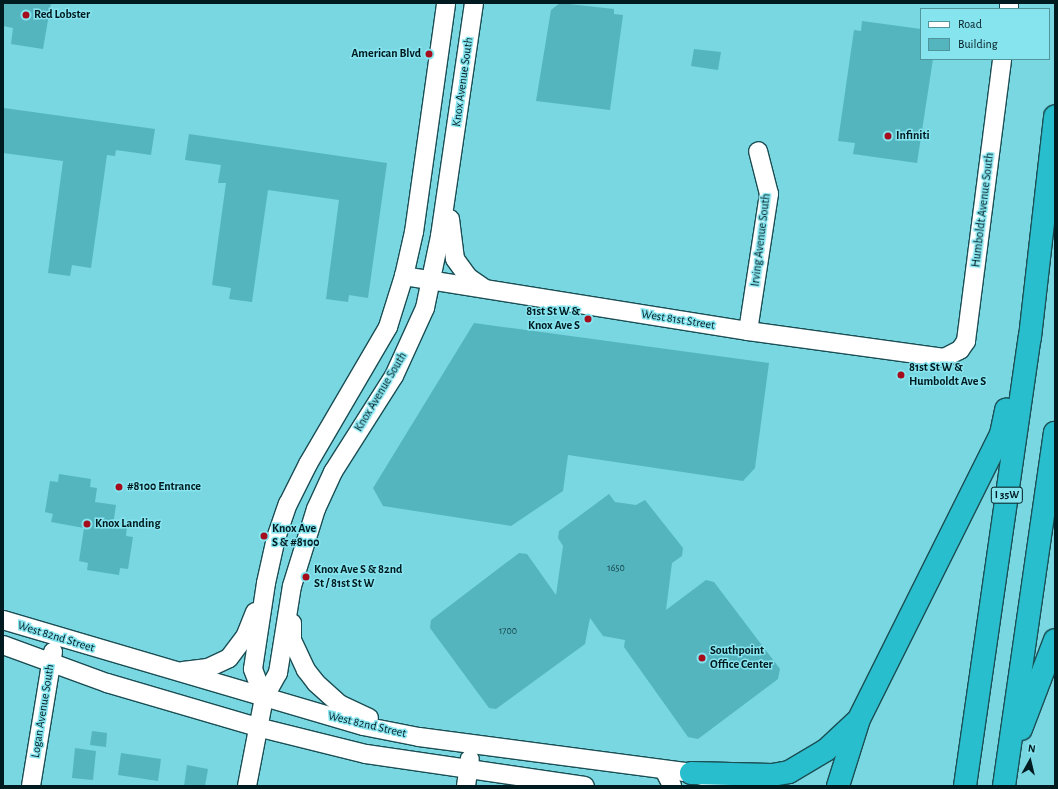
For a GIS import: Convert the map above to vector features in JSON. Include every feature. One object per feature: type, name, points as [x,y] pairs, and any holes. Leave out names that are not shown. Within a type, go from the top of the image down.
[{"type":"highway","name":"I 35W","points":[[965,786],[1030,337],[1055,116]]},
{"type":"highway","points":[[838,786],[859,719],[1002,434],[1045,204]]},
{"type":"highway","points":[[1005,778],[1055,433]]},
{"type":"highway","points":[[1005,778],[1055,640]]},
{"type":"highway","points":[[690,773],[772,775],[789,772],[826,750],[859,719]]},
{"type":"street","points":[[264,698],[253,669],[266,583],[276,538],[288,504],[327,430],[388,327],[404,276],[414,232],[446,3]]},
{"type":"street","name":"Knox Avenue South","points":[[247,786],[257,727],[264,698],[278,673],[292,586],[316,510],[333,472],[394,376],[425,308],[432,281],[474,3]]},
{"type":"street","name":"Humboldt Avenue South","points":[[952,355],[960,350],[966,341],[1002,60]]},
{"type":"street","name":"Irving Avenue South","points":[[748,331],[769,194],[758,151]]},
{"type":"street","points":[[447,187],[455,260],[468,278],[486,290]]},
{"type":"street","name":"West 81st Street","points":[[404,276],[748,331],[937,358],[952,355]]},
{"type":"street","points":[[174,672],[208,668],[229,658],[245,637],[266,583]]},
{"type":"street","points":[[292,586],[292,640],[306,670],[316,683],[353,712],[419,737]]},
{"type":"street","name":"West 82nd Street","points":[[3,620],[174,672],[364,726],[419,737],[690,773],[741,786]]},
{"type":"street","name":"Logan Avenue South","points":[[31,786],[50,662],[56,637]]},
{"type":"street","name":"West 82nd Street","points":[[3,645],[107,683],[257,727],[366,754],[467,778],[584,786]]},
{"type":"street","points":[[467,778],[473,744]]},
{"type":"street","points":[[664,770],[672,786]]},
{"type":"building","name":"Red Lobster","points":[[3,3],[51,3],[43,49],[11,44],[13,28],[3,26]]},
{"type":"building","points":[[560,3],[614,9],[614,14],[623,15],[610,110],[536,101],[551,10]]},
{"type":"building","points":[[862,21],[920,29],[920,60],[933,60],[917,163],[853,154],[855,143],[838,141],[854,30],[861,31]]},
{"type":"building","points":[[694,49],[721,52],[718,70],[691,66]]},
{"type":"building","points":[[4,108],[155,129],[151,155],[116,150],[115,156],[107,155],[91,268],[72,265],[70,276],[48,273],[63,161],[3,153]]},
{"type":"building","points":[[189,134],[387,163],[368,298],[349,295],[348,302],[326,299],[339,200],[268,190],[252,302],[229,299],[231,288],[212,285],[226,183],[218,183],[221,165],[185,160]]},
{"type":"building","points":[[474,323],[769,363],[755,468],[743,481],[568,455],[563,491],[511,526],[383,506],[373,488]]},
{"type":"building","name":"Knox Landing","points":[[59,474],[91,479],[90,487],[97,488],[95,502],[116,505],[113,525],[127,527],[126,536],[133,537],[128,569],[120,568],[119,575],[87,570],[88,563],[79,561],[84,528],[51,522],[53,514],[45,512],[50,481],[58,482]]},
{"type":"building","points":[[609,494],[615,502],[636,505],[645,500],[683,548],[682,556],[672,563],[666,610],[706,580],[714,582],[780,669],[778,679],[698,739],[688,737],[624,647],[625,640],[603,636],[590,618],[585,644],[496,709],[489,708],[430,628],[431,620],[519,553],[527,554],[556,595],[563,546],[558,538],[559,531]]},
{"type":"building","points":[[92,731],[107,733],[106,747],[90,745]]},
{"type":"building","points":[[75,748],[96,751],[93,780],[72,778]]},
{"type":"building","points":[[121,753],[161,759],[158,781],[118,775]]},
{"type":"building","points":[[187,765],[208,769],[205,786],[184,786]]},
{"type":"place","name":"Red Lobster","points":[[26,15]]},
{"type":"place","name":"American Blvd","points":[[429,54]]},
{"type":"place","name":"Infiniti","points":[[888,136]]},
{"type":"place","name":"81st St W & Knox Ave S","points":[[588,319]]},
{"type":"place","name":"81st St W & Humboldt Ave S","points":[[901,375]]},
{"type":"place","name":"#8100 Entrance","points":[[119,487]]},
{"type":"place","name":"Knox Landing","points":[[87,524]]},
{"type":"place","name":"Knox Ave S & #8100","points":[[264,536]]},
{"type":"place","name":"Knox Ave S & 82nd St / 81st St W","points":[[306,577]]},
{"type":"place","name":"Southpoint Office Center","points":[[702,658]]}]
